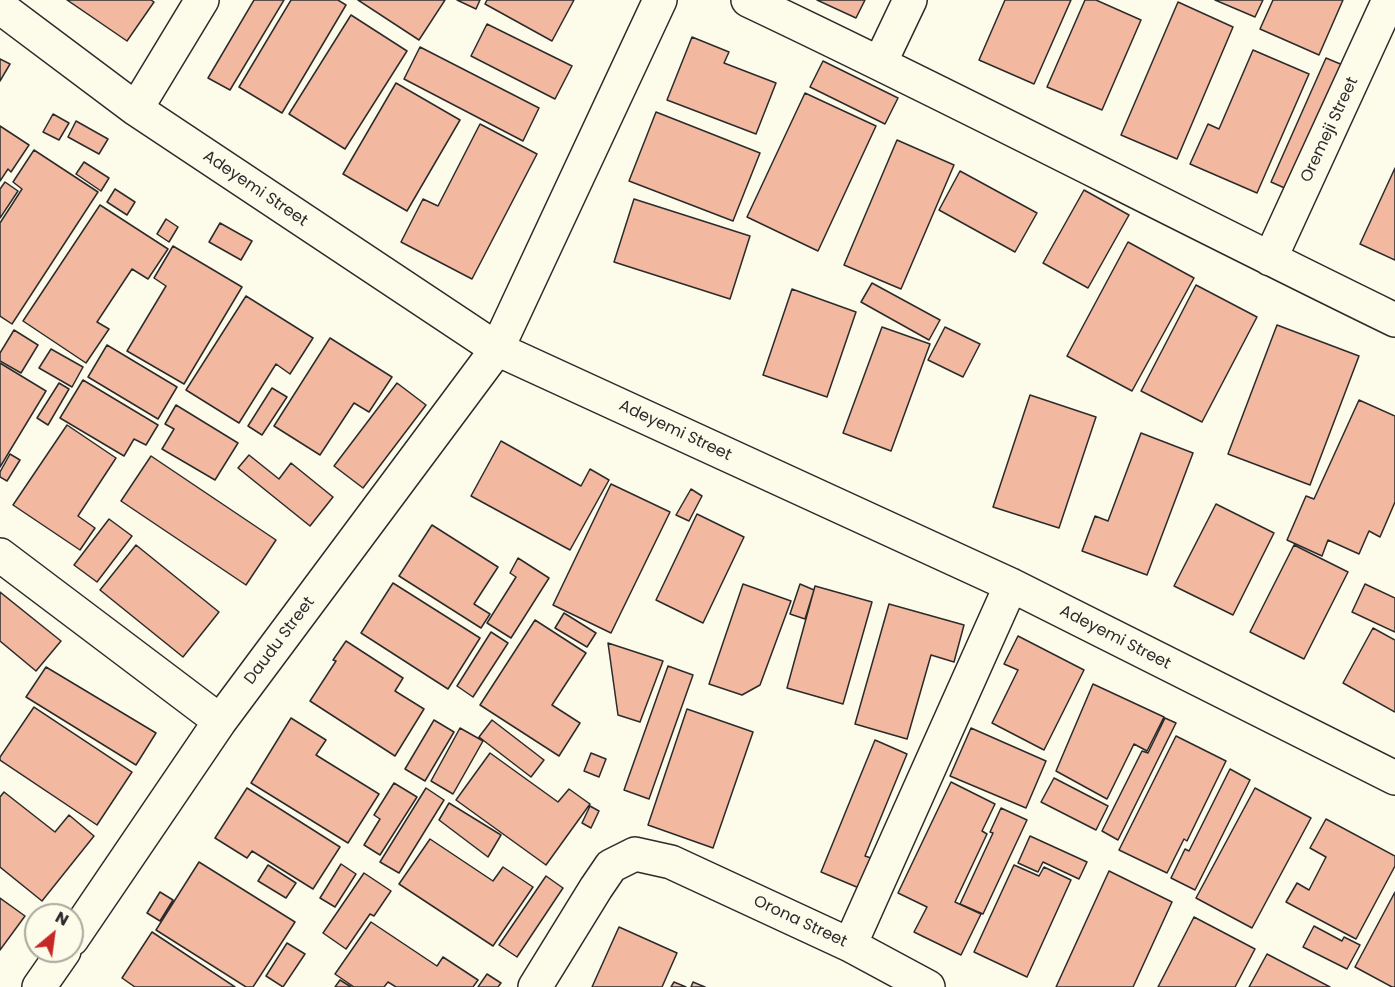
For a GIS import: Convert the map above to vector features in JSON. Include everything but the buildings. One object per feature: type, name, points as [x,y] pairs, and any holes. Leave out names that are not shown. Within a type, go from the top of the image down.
[{"type":"street","points":[[136,110],[202,0]]},
{"type":"street","name":"Daudu Street","points":[[84,921],[220,721],[497,349],[660,0]]},
{"type":"street","points":[[748,0],[880,63],[1270,260],[1395,320]]},
{"type":"street","points":[[880,63],[910,0]]},
{"type":"street","name":"Oremeji Street","points":[[1270,260],[1389,0]]},
{"type":"street","name":"Adeyemi Street","points":[[0,7],[136,110],[497,349],[1011,585],[1395,778]]},
{"type":"street","points":[[0,555],[220,721]]},
{"type":"street","points":[[850,945],[1011,585]]},
{"type":"street","name":"Orona Street","points":[[535,987],[611,866],[635,854],[671,862],[850,945],[928,987]]},
{"type":"street","points":[[39,987],[56,963]]}]
